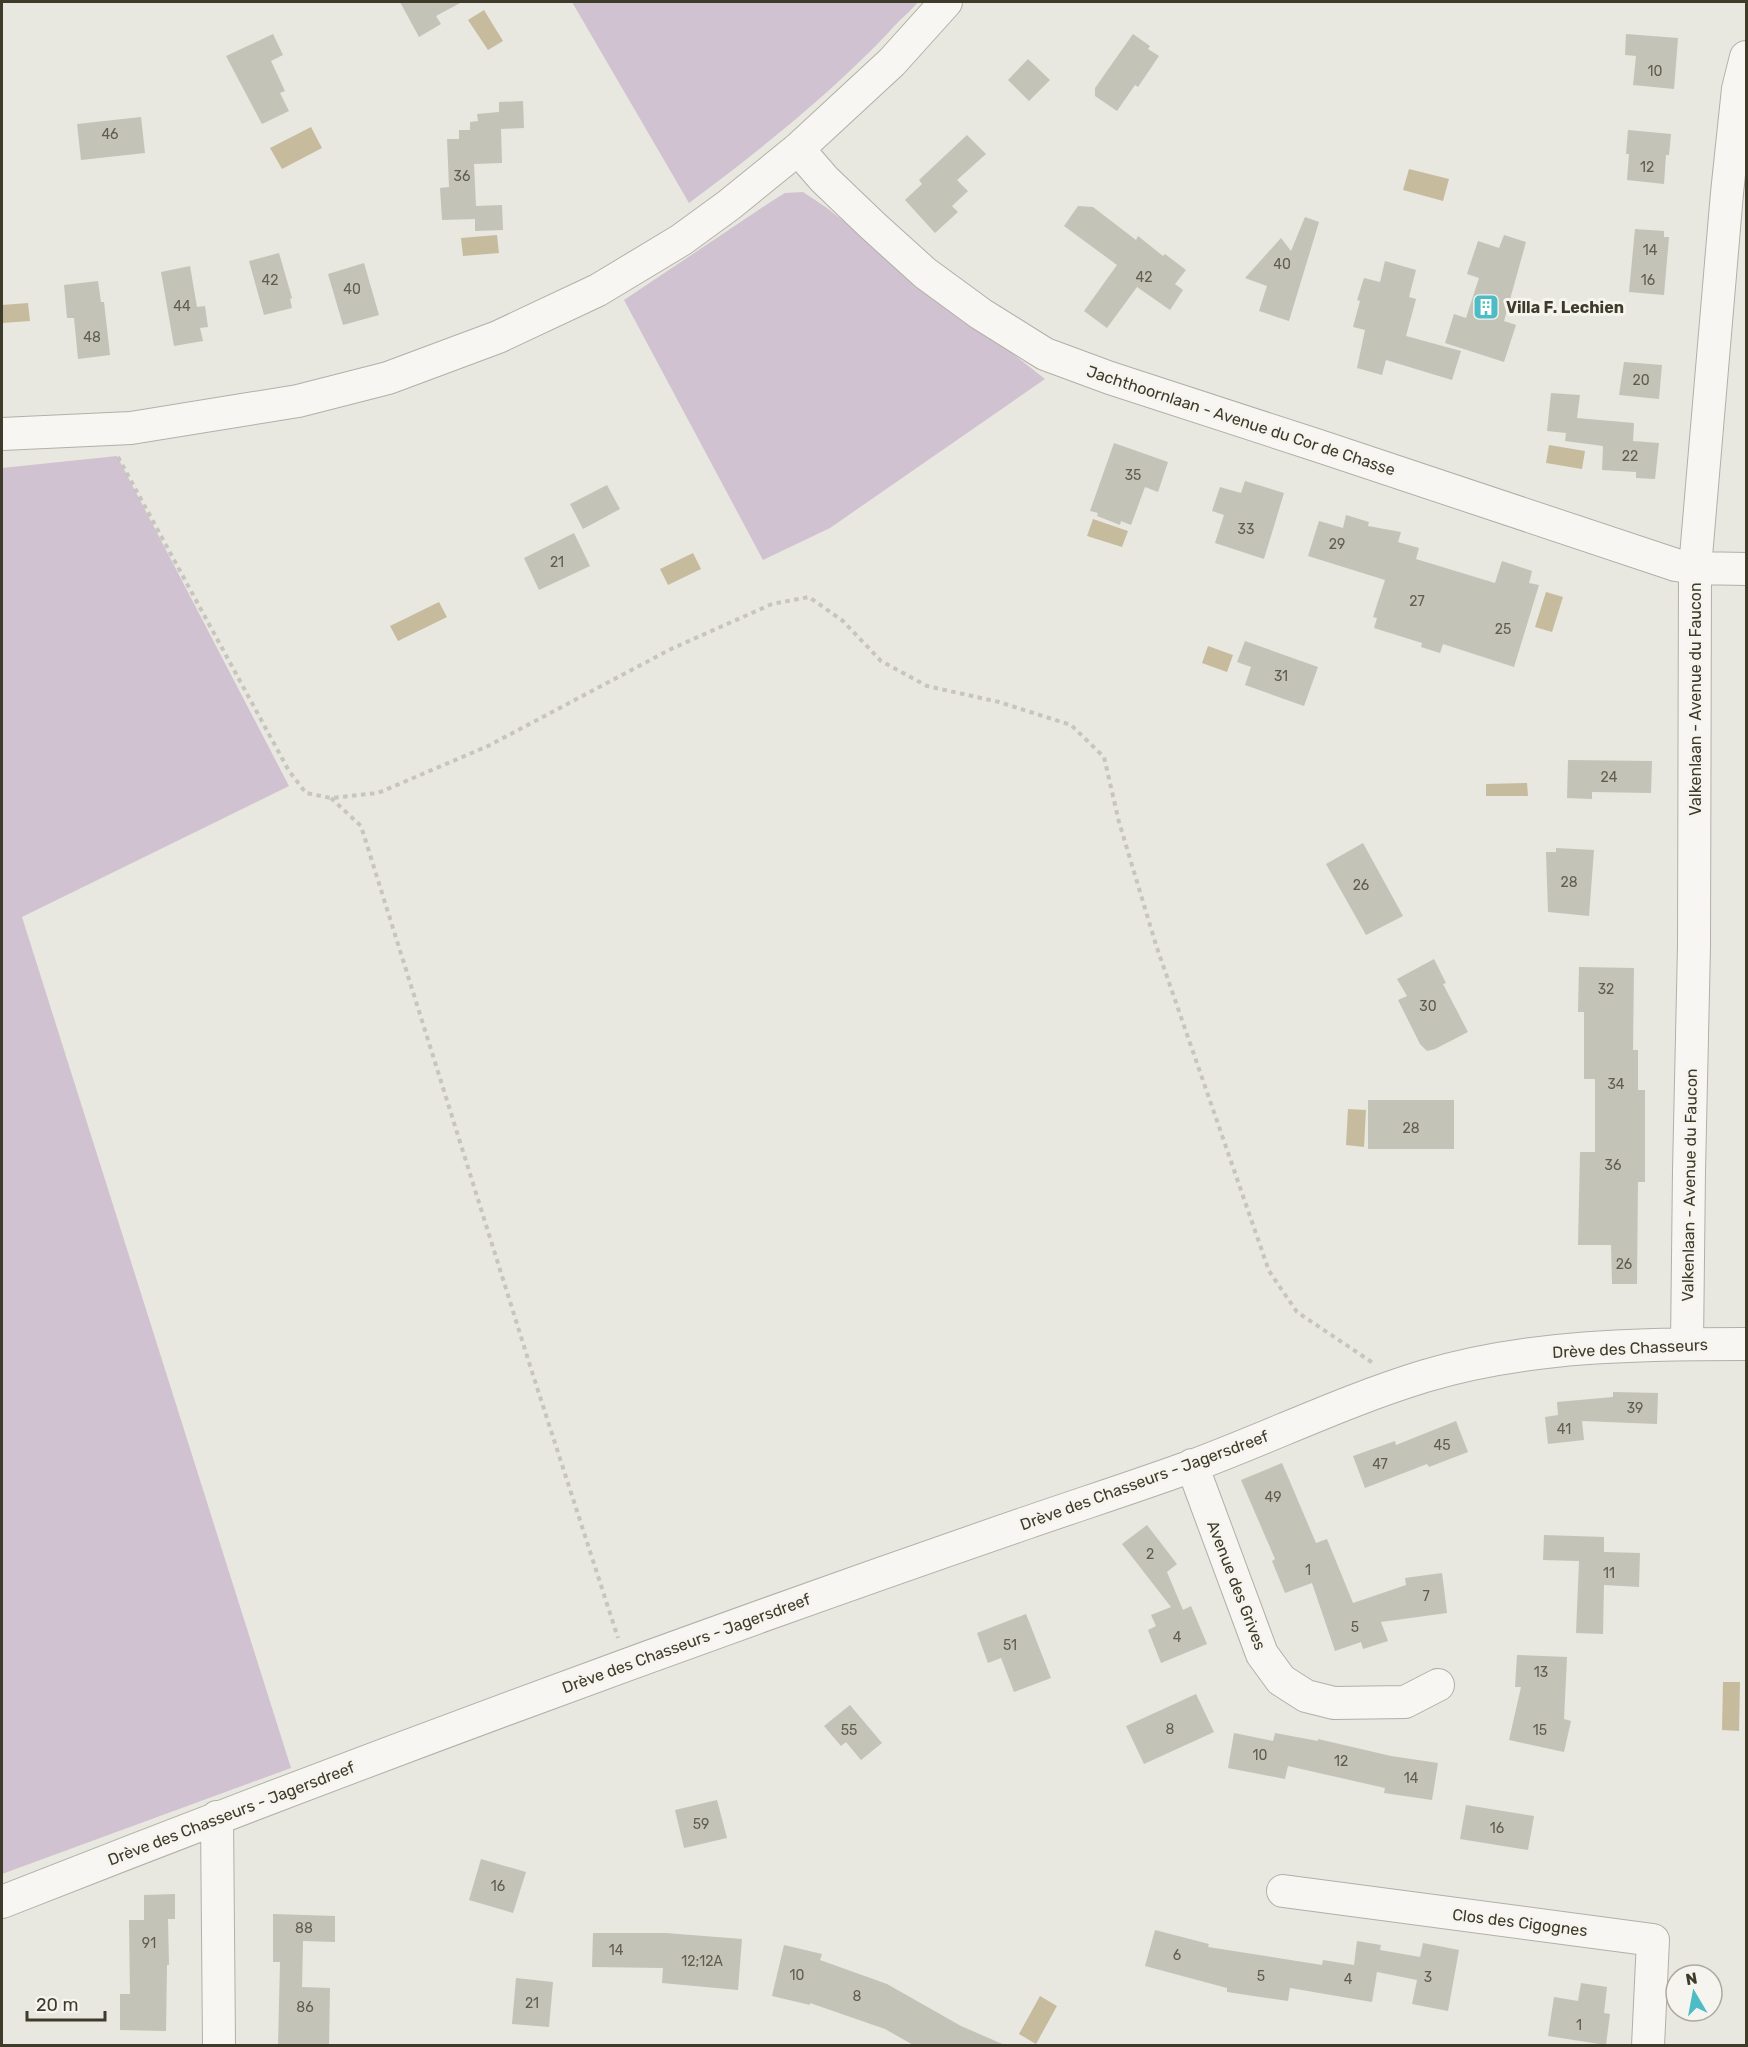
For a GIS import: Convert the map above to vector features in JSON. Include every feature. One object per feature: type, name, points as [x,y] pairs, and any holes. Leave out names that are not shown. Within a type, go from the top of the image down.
[{"type":"street","points":[[2,434],[131,428],[298,401],[388,378],[498,337],[598,290],[681,240],[729,205],[798,149],[892,62],[946,2]]},
{"type":"street","name":"Valkenlaan - Avenue du Faucon","points":[[1687,1344],[1694,946],[1695,568],[1727,193],[1738,89],[1746,57]]},
{"type":"street","name":"Jachthoornlaan - Avenue du Cor de Chasse","points":[[798,149],[840,194],[925,273],[981,314],[1046,354],[1110,378],[1677,565],[1695,568],[1746,569]]},
{"type":"street","name":"Drève des Chasseurs","points":[[1375,1394],[1425,1376],[1465,1366],[1559,1351],[1596,1347],[1746,1344]]},
{"type":"street","name":"Drève des Chasseurs - Jagersdreef","points":[[2,1902],[217,1817],[626,1664],[786,1606],[1192,1466],[1375,1394]]},
{"type":"street","name":"Avenue des Grives","points":[[1192,1466],[1262,1654],[1281,1680],[1306,1696],[1334,1703],[1405,1702],[1438,1685]]},
{"type":"street","points":[[217,1817],[219,2046]]},
{"type":"street","name":"Clos des Cigognes","points":[[1283,1891],[1653,1940],[1647,2046]]},
{"type":"path","points":[[103,430],[289,771],[306,793],[331,798],[378,793],[488,746],[671,649],[772,603],[809,597],[843,621],[881,661],[927,686],[999,702],[1071,725],[1104,757],[1119,822],[1156,945],[1269,1271],[1297,1312],[1405,1383]]},
{"type":"path","points":[[331,798],[361,826],[626,1664]]},
{"type":"shaded area","points":[[572,2],[918,2],[866,56],[818,100],[689,203]]},
{"type":"shaded area","points":[[484,10],[503,41],[488,50],[468,20]]},
{"type":"shaded area","points":[[311,127],[322,148],[282,169],[270,148]]},
{"type":"shaded area","points":[[1409,169],[1449,179],[1443,201],[1403,190]]},
{"type":"shaded area","points":[[803,192],[827,208],[1045,379],[830,528],[763,560],[624,300],[785,193]]},
{"type":"shaded area","points":[[497,235],[499,253],[463,256],[461,238]]},
{"type":"shaded area","points":[[28,303],[30,321],[2,323],[2,305]]},
{"type":"shaded area","points":[[1549,445],[1585,451],[1582,469],[1546,463]]},
{"type":"shaded area","points":[[117,456],[289,786],[22,917],[291,1768],[2,1874],[2,468]]},
{"type":"shaded area","points":[[1093,519],[1128,531],[1122,547],[1087,536]]},
{"type":"shaded area","points":[[693,553],[701,569],[668,585],[660,569]]},
{"type":"shaded area","points":[[1546,592],[1563,597],[1552,632],[1535,627]]},
{"type":"shaded area","points":[[439,602],[447,617],[398,641],[390,626]]},
{"type":"shaded area","points":[[1208,646],[1233,655],[1227,672],[1202,663]]},
{"type":"shaded area","points":[[1527,783],[1528,796],[1486,796],[1486,784]]},
{"type":"shaded area","points":[[1348,1109],[1366,1110],[1364,1147],[1346,1145]]},
{"type":"shaded area","points":[[1723,1682],[1740,1682],[1739,1731],[1722,1730]]},
{"type":"shaded area","points":[[1040,1996],[1057,2006],[1036,2044],[1019,2034]]},
{"type":"building","points":[[400,2],[462,2],[436,16],[441,24],[419,37]]},
{"type":"building","points":[[273,34],[283,55],[271,61],[285,91],[280,93],[289,111],[262,124],[226,56]]},
{"type":"building","points":[[1133,34],[1150,46],[1148,49],[1159,56],[1138,87],[1135,85],[1117,111],[1095,96],[1095,88]]},
{"type":"building","points":[[1626,34],[1678,38],[1674,89],[1633,85],[1636,56],[1625,55]]},
{"type":"building","points":[[1028,59],[1050,80],[1029,101],[1008,80]]},
{"type":"building","points":[[523,101],[524,128],[501,129],[502,163],[474,164],[476,206],[502,205],[503,230],[475,231],[475,219],[442,220],[440,188],[449,187],[447,139],[459,139],[459,130],[470,130],[470,122],[478,121],[477,114],[499,112],[499,102]]},
{"type":"building","points":[[141,117],[145,153],[81,160],[77,124]]},
{"type":"building","points":[[1628,130],[1671,134],[1669,155],[1666,155],[1664,184],[1627,180]]},
{"type":"building","points":[[967,135],[986,154],[957,180],[968,191],[952,206],[958,212],[935,233],[905,200],[922,184],[919,180]]},
{"type":"building","points":[[1078,206],[1093,207],[1136,240],[1138,236],[1163,256],[1165,254],[1186,270],[1175,284],[1183,290],[1170,310],[1137,287],[1107,328],[1084,311],[1117,265],[1064,226]]},
{"type":"building","points":[[1305,217],[1319,222],[1289,321],[1259,311],[1267,286],[1245,278],[1281,238],[1291,251]]},
{"type":"building","points":[[1635,229],[1664,231],[1664,237],[1669,237],[1664,295],[1629,292]]},
{"type":"building","name":"Villa F. Lechien","points":[[1504,235],[1526,242],[1504,321],[1516,325],[1504,362],[1445,343],[1454,314],[1466,318],[1479,278],[1467,274],[1478,241],[1499,248]]},
{"type":"building","points":[[279,253],[292,298],[290,299],[292,308],[264,315],[249,261]]},
{"type":"building","points":[[1385,261],[1416,270],[1409,297],[1416,299],[1406,336],[1461,351],[1452,380],[1386,360],[1382,375],[1357,368],[1365,330],[1353,327],[1360,301],[1357,300],[1364,278],[1380,282]]},
{"type":"building","points":[[364,263],[379,315],[343,325],[328,274]]},
{"type":"building","points":[[190,266],[197,307],[205,306],[208,327],[200,328],[203,341],[174,346],[161,272]]},
{"type":"building","points":[[98,281],[101,302],[104,302],[110,355],[78,359],[74,318],[67,318],[64,285]]},
{"type":"building","points":[[1624,362],[1662,365],[1659,399],[1619,395]]},
{"type":"building","points":[[1551,393],[1580,395],[1577,418],[1634,423],[1633,441],[1659,443],[1655,479],[1636,478],[1636,472],[1602,470],[1603,446],[1565,441],[1566,433],[1547,431]]},
{"type":"building","points":[[1114,443],[1168,462],[1158,492],[1145,487],[1131,525],[1121,521],[1120,525],[1090,511]]},
{"type":"building","points":[[1245,481],[1284,493],[1264,559],[1215,543],[1224,515],[1212,511],[1220,487],[1241,493]]},
{"type":"building","points":[[607,485],[620,509],[583,529],[570,504]]},
{"type":"building","points":[[1346,515],[1369,522],[1368,526],[1401,532],[1398,542],[1419,548],[1416,559],[1495,583],[1502,561],[1532,571],[1529,583],[1539,585],[1514,667],[1443,644],[1440,653],[1421,647],[1422,643],[1374,628],[1377,618],[1373,617],[1385,580],[1308,556],[1319,521],[1343,528]]},
{"type":"building","points":[[574,533],[590,566],[539,590],[524,558]]},
{"type":"building","points":[[1245,641],[1318,667],[1304,706],[1245,685],[1251,667],[1237,662]]},
{"type":"building","points":[[1568,760],[1652,761],[1651,793],[1592,792],[1592,799],[1567,798]]},
{"type":"building","points":[[1363,843],[1403,916],[1366,935],[1326,864]]},
{"type":"building","points":[[1556,848],[1594,850],[1589,916],[1548,912],[1546,852],[1556,852]]},
{"type":"building","points":[[1434,959],[1446,983],[1443,984],[1468,1032],[1427,1051],[1420,1044],[1398,1000],[1407,996],[1397,979]]},
{"type":"building","points":[[1579,967],[1634,968],[1633,1050],[1638,1050],[1638,1090],[1645,1090],[1645,1182],[1638,1182],[1637,1284],[1612,1284],[1611,1245],[1578,1245],[1580,1152],[1595,1152],[1595,1079],[1584,1079],[1584,1012],[1578,1012]]},
{"type":"building","points":[[1368,1100],[1454,1100],[1454,1149],[1368,1149]]},
{"type":"building","points":[[1613,1392],[1658,1393],[1657,1424],[1582,1421],[1584,1440],[1548,1444],[1545,1417],[1558,1415],[1557,1402],[1613,1397]]},
{"type":"building","points":[[1456,1421],[1468,1452],[1429,1467],[1427,1464],[1365,1488],[1353,1456],[1395,1441],[1396,1445]]},
{"type":"building","points":[[1282,1463],[1316,1543],[1327,1539],[1353,1603],[1406,1585],[1405,1578],[1442,1573],[1447,1613],[1381,1622],[1388,1641],[1363,1649],[1361,1642],[1335,1651],[1312,1583],[1285,1593],[1272,1561],[1275,1559],[1241,1480]]},
{"type":"building","points":[[1147,1525],[1177,1564],[1167,1572],[1183,1610],[1191,1606],[1207,1644],[1161,1663],[1148,1630],[1156,1626],[1151,1615],[1171,1607],[1122,1544]]},
{"type":"building","points":[[1544,1535],[1604,1537],[1604,1552],[1640,1553],[1639,1587],[1604,1585],[1603,1634],[1576,1633],[1579,1561],[1543,1560]]},
{"type":"building","points":[[1026,1614],[1051,1678],[1014,1692],[1001,1658],[988,1663],[977,1633]]},
{"type":"building","points":[[1517,1655],[1567,1657],[1564,1719],[1571,1721],[1564,1752],[1509,1740],[1521,1687],[1515,1687]]},
{"type":"building","points":[[1196,1694],[1214,1732],[1144,1764],[1126,1726]]},
{"type":"building","points":[[850,1705],[882,1743],[861,1760],[846,1742],[841,1746],[824,1726]]},
{"type":"building","points":[[1234,1733],[1273,1741],[1275,1733],[1318,1741],[1318,1739],[1391,1756],[1438,1763],[1432,1800],[1384,1793],[1385,1788],[1288,1766],[1285,1779],[1228,1768]]},
{"type":"building","points":[[717,1800],[727,1838],[684,1848],[675,1810]]},
{"type":"building","points":[[1466,1805],[1534,1816],[1528,1850],[1460,1839]]},
{"type":"building","points":[[481,1859],[526,1872],[513,1913],[469,1900]]},
{"type":"building","points":[[175,1894],[175,1919],[168,1919],[169,1965],[167,1965],[166,2031],[120,2030],[120,1994],[130,1994],[129,1920],[144,1920],[144,1895]]},
{"type":"building","points":[[273,1914],[335,1916],[335,1942],[303,1941],[302,1987],[330,1988],[329,2046],[278,2046],[280,1962],[273,1962]]},
{"type":"building","points":[[1155,1930],[1209,1944],[1208,1947],[1322,1965],[1323,1960],[1354,1965],[1357,1941],[1381,1945],[1380,1950],[1420,1957],[1423,1943],[1459,1950],[1448,2011],[1412,2004],[1417,1980],[1377,1972],[1372,2002],[1290,1988],[1288,2001],[1227,1992],[1227,1988],[1145,1966]]},
{"type":"building","points":[[593,1933],[666,1933],[742,1939],[738,1990],[662,1983],[663,1968],[592,1967]]},
{"type":"building","points":[[784,1945],[822,1954],[820,1960],[887,1984],[961,2026],[1007,2046],[915,2046],[885,2029],[810,2003],[810,2005],[772,1996]]},
{"type":"building","points":[[516,1978],[553,1982],[549,2027],[512,2024]]},
{"type":"building","points":[[1581,1983],[1607,1987],[1604,2013],[1610,2014],[1606,2045],[1548,2036],[1554,1997],[1578,2001]]},
{"type":"place","name":"Villa F. Lechien","points":[[1486,307]]}]
